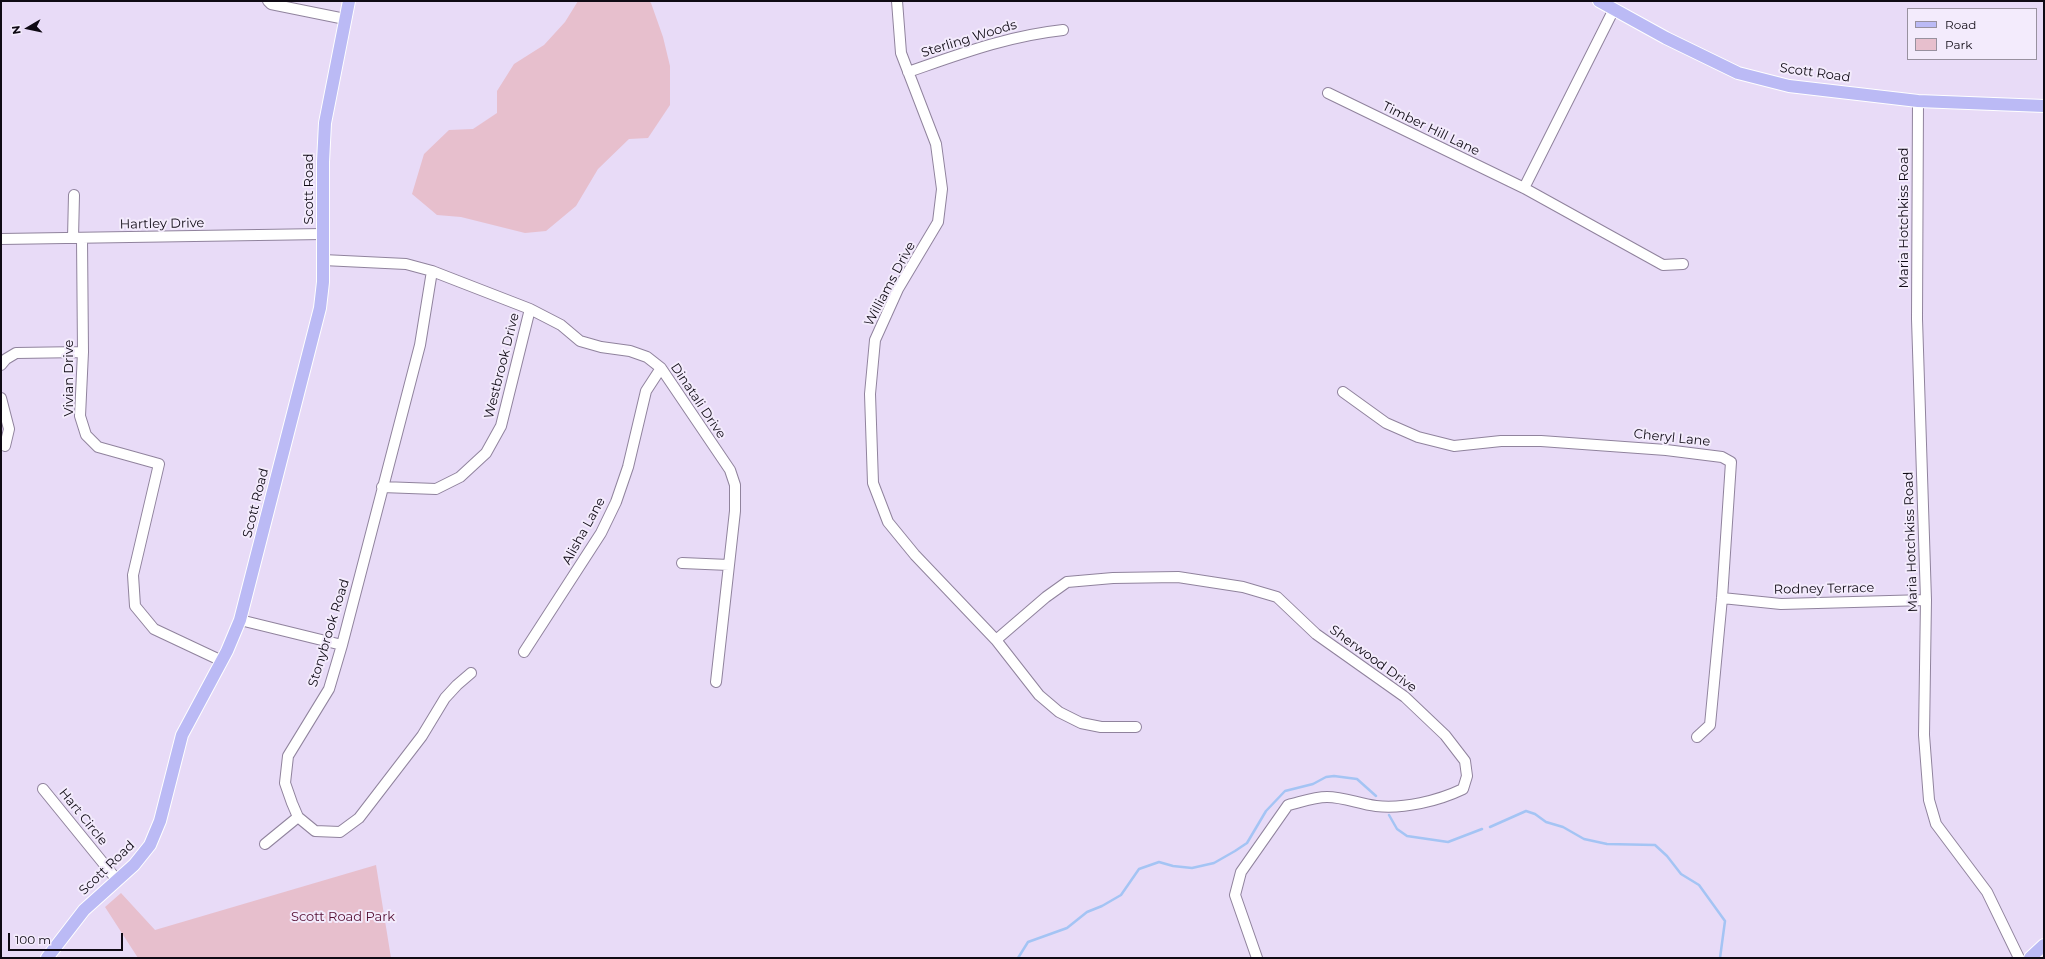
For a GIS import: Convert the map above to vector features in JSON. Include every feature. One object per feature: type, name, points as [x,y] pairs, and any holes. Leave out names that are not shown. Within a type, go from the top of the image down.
[{"type":"main road","name":"Scott Road","points":[[47,958],[76,919],[140,859],[154,838],[163,811],[175,757],[182,735],[222,661],[240,620],[318,316],[322,291],[325,123],[349,1]]},
{"type":"main road","name":"Scott Road","points":[[1599,1],[1666,38],[1738,73],[1789,86],[1918,101],[2044,106]]},
{"type":"main road","points":[[2030,958],[2044,945]]},
{"type":"street","points":[[268,1],[271,4],[345,19]]},
{"type":"street","name":"Williams Drive","points":[[897,1],[901,54],[936,144],[942,189],[938,222],[898,289],[875,340],[870,394],[872,483],[888,522],[915,555],[996,640],[1039,694],[1059,712],[1081,723],[1101,727],[1136,727]]},
{"type":"street","points":[[1524,188],[1614,9]]},
{"type":"street","name":"Sterling Woods","points":[[908,72],[992,43],[1034,33],[1063,30]]},
{"type":"street","name":"Timber Hill Lane","points":[[1328,93],[1524,188],[1663,265],[1683,264]]},
{"type":"street","name":"Maria Hotchkiss Road","points":[[1918,101],[1917,319],[1926,600],[1924,736],[1931,806],[1936,824],[1987,892],[2019,958]]},
{"type":"street","name":"Vivian Drive","points":[[74,195],[83,352],[80,416],[86,435],[98,447],[160,464],[133,574],[136,606],[154,629],[222,661]]},
{"type":"street","name":"Hartley Drive","points":[[1,239],[323,234]]},
{"type":"street","name":"Dinatali Drive","points":[[323,260],[406,264],[432,270],[530,309],[561,325],[580,341],[601,347],[630,351],[647,357],[661,368],[730,470],[735,485],[735,511],[716,682]]},
{"type":"street","name":"Stonybrook Road","points":[[432,270],[420,345],[342,645],[328,689],[288,756],[285,783],[298,817],[315,831],[340,832],[359,818],[422,736],[445,698],[457,684],[471,673]]},
{"type":"street","name":"Westbrook Drive","points":[[382,487],[436,489],[460,477],[486,453],[501,426],[530,309]]},
{"type":"street","points":[[1,365],[6,359],[16,353],[83,352]]},
{"type":"street","name":"Alisha Lane","points":[[524,652],[601,533],[616,502],[628,467],[646,391],[661,368]]},
{"type":"street","name":"Cheryl Lane","points":[[1343,392],[1386,423],[1418,437],[1454,446],[1502,441],[1541,441],[1666,450],[1722,457],[1731,462],[1722,598],[1710,725],[1697,737]]},
{"type":"street","points":[[1,398],[9,429],[5,446]]},
{"type":"street","points":[[682,563],[729,565]]},
{"type":"street","name":"Sherwood Drive","points":[[996,640],[1046,597],[1067,582],[1112,578],[1178,577],[1243,586],[1277,597],[1316,634],[1405,697],[1445,734],[1465,761],[1467,776],[1463,789],[1459,791],[1425,801],[1392,806],[1375,806],[1350,800],[1327,797],[1288,805],[1242,872],[1235,895],[1257,958]]},
{"type":"street","name":"Rodney Terrace","points":[[1722,598],[1781,604],[1926,600]]},
{"type":"street","points":[[240,620],[342,645]]},
{"type":"street","name":"Hart Circle","points":[[43,789],[117,880]]},
{"type":"street","points":[[265,844],[298,817]]},
{"type":"green space","points":[[578,1],[649,1],[651,3],[663,37],[670,66],[670,105],[648,138],[629,139],[598,169],[576,206],[546,231],[525,233],[461,217],[437,215],[412,194],[424,154],[449,130],[473,129],[497,113],[497,91],[514,64],[544,45],[565,22]]},
{"type":"green space","name":"Scott Road Park","points":[[376,865],[391,958],[138,958],[105,907],[121,893],[155,930]]},
{"type":"waterway","points":[[1018,958],[1028,942],[1067,928],[1087,912],[1102,906],[1121,895],[1139,869],[1159,862],[1173,866],[1192,868],[1214,863],[1235,851],[1247,843],[1266,811],[1285,791],[1313,784],[1326,777],[1334,776],[1357,779],[1376,796]]},
{"type":"waterway","points":[[1490,827],[1526,811],[1535,814],[1546,822],[1563,827],[1584,839],[1607,844],[1655,845],[1667,856],[1681,874],[1699,885],[1725,921],[1720,958]]},
{"type":"waterway","points":[[1389,815],[1397,829],[1407,836],[1448,842],[1482,829]]}]
